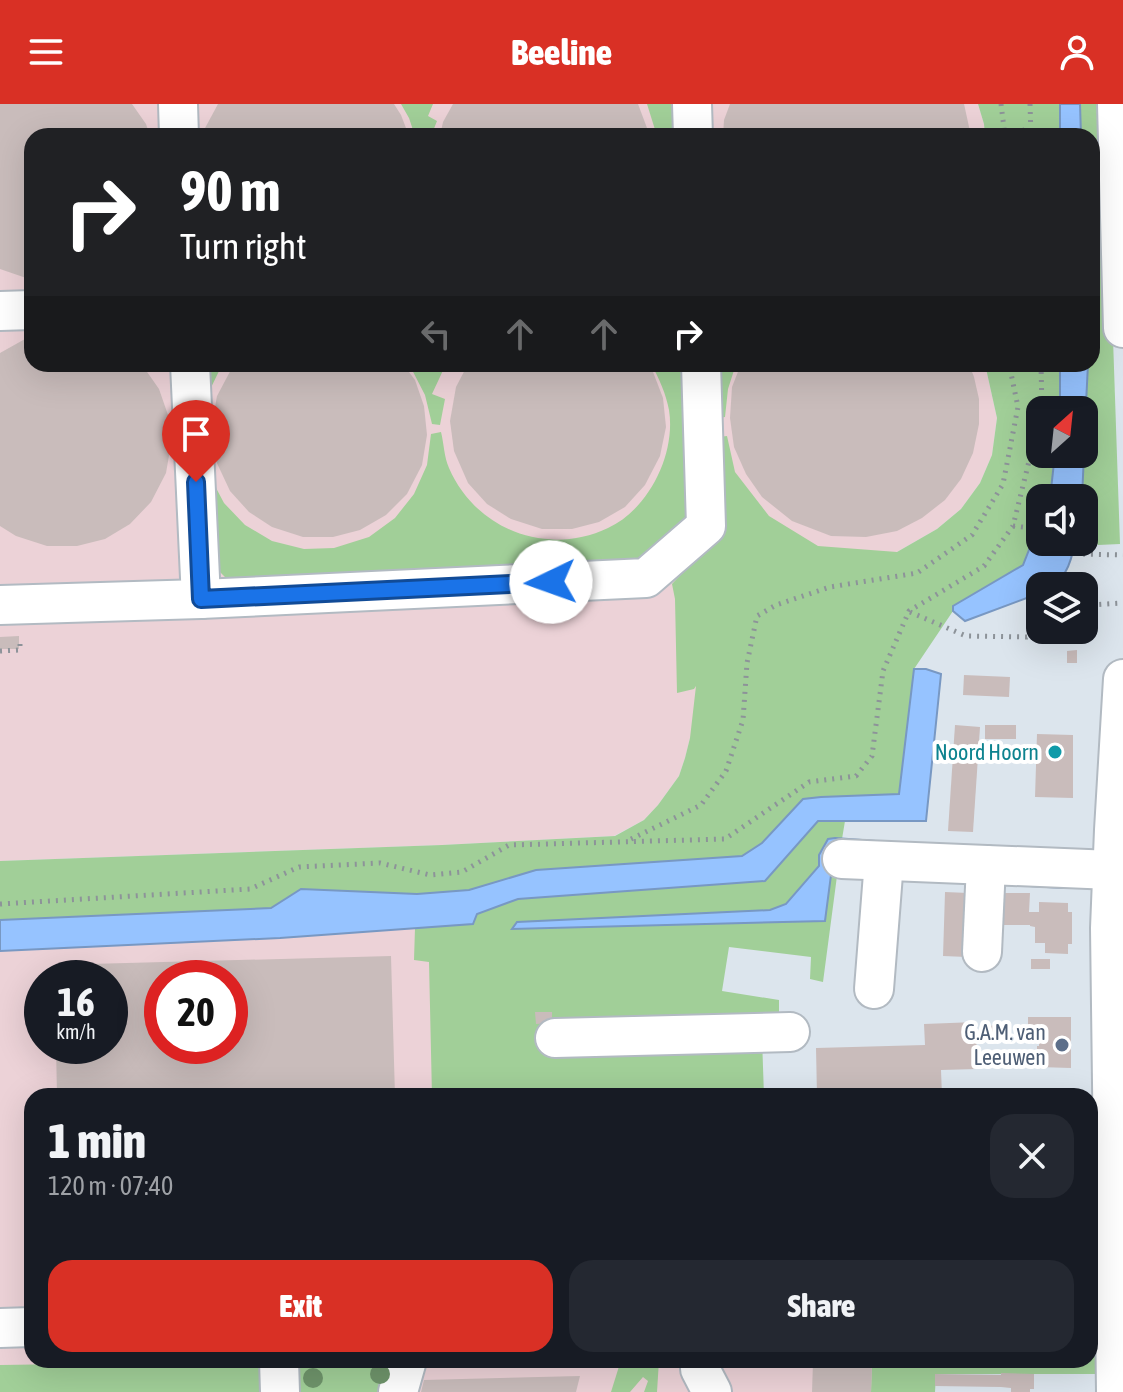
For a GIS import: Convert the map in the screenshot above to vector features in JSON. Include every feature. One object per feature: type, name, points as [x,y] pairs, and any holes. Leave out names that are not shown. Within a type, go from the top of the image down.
[{"type":"street","points":[[178,104],[179,128]]},
{"type":"street","points":[[692,104],[693,128]]},
{"type":"street","points":[[1117,104],[1123,328]]},
{"type":"street","points":[[0,311],[24,310]]},
{"type":"street","points":[[190,372],[201,599]]},
{"type":"street","points":[[0,605],[646,578],[706,526],[701,372]]},
{"type":"street","points":[[1116,1392],[1103,1330],[1110,928],[1112,870],[1118,829],[1123,679]]},
{"type":"street","points":[[842,859],[883,869],[986,874],[1112,870]]},
{"type":"street","points":[[874,989],[883,869]]},
{"type":"street","points":[[982,952],[986,874]]},
{"type":"street","points":[[555,1038],[790,1032]]},
{"type":"street","points":[[0,1328],[24,1327]]},
{"type":"street","points":[[279,1368],[280,1392]]},
{"type":"street","points":[[398,1392],[405,1368]]},
{"type":"street","points":[[700,1368],[712,1392]]},
{"type":"path","points":[[1001,104],[1004,128]]},
{"type":"path","points":[[1030,104],[1030,128]]},
{"type":"path","points":[[1026,128],[1030,124]]},
{"type":"path","points":[[627,841],[701,805],[726,771],[743,720],[747,663],[757,616],[776,605],[830,587],[917,573],[972,535],[1003,484],[1018,407],[1011,372]]},
{"type":"path","points":[[1041,372],[1042,396]]},
{"type":"path","points":[[0,904],[250,889],[299,867],[380,863],[430,875],[462,872],[509,845],[725,839],[809,782],[856,776],[872,756],[883,671],[909,611],[984,566],[1013,526],[1027,468]]},
{"type":"path","points":[[1013,526],[1026,528]]},
{"type":"path","points":[[1098,554],[1123,555]]},
{"type":"path","points":[[1098,605],[1123,603]]},
{"type":"path","points":[[909,611],[966,636],[1026,637]]},
{"type":"path","points":[[0,651],[20,650],[20,640]]},
{"type":"shaded area","points":[[0,104],[978,104],[984,128],[24,128],[24,372],[987,372],[997,418],[992,455],[980,483],[961,509],[937,529],[897,552],[690,738],[679,776],[658,805],[644,820],[614,836],[0,861]]},
{"type":"shaded area","points":[[431,918],[437,1088],[24,1088],[24,1368],[927,1368],[927,1392],[0,1392],[0,934]]},
{"type":"green space","points":[[401,104],[433,104],[428,116],[437,121],[434,128],[412,128]]},
{"type":"green space","points":[[647,104],[681,104],[682,128],[654,128]]},
{"type":"green space","points":[[978,104],[1060,104],[1060,128],[984,128]]},
{"type":"green space","points":[[1080,104],[1105,104],[1120,544],[1098,545],[1098,484],[1083,484],[1083,468],[1098,468],[1098,396],[1087,396],[1088,372],[1100,372],[1100,128],[1081,128]]},
{"type":"green space","points":[[197,372],[219,372],[205,400],[206,469],[224,503],[245,525],[272,541],[304,549],[334,548],[369,537],[395,518],[414,494],[427,465],[431,434],[441,432],[447,464],[461,490],[495,522],[538,538],[561,540],[608,528],[636,508],[664,462],[670,427],[669,410],[655,372],[689,372],[693,507],[682,529],[647,559],[228,580],[215,567]]},
{"type":"green space","points":[[413,372],[442,372],[432,394],[445,399],[440,425],[432,424],[425,395]]},
{"type":"green space","points":[[717,372],[733,372],[725,417],[719,418]]},
{"type":"green space","points":[[987,372],[1060,372],[1060,396],[1026,396],[1026,468],[1053,468],[1052,484],[1026,484],[1027,556],[1023,565],[953,606],[953,611],[914,669],[900,794],[803,799],[762,843],[742,856],[536,870],[469,890],[416,894],[301,889],[271,908],[0,920],[0,861],[615,836],[644,820],[658,805],[679,776],[685,758],[696,686],[677,693],[672,584],[712,541],[719,437],[727,436],[735,472],[769,516],[818,546],[897,552],[937,529],[961,509],[980,483],[992,455],[997,418]]},
{"type":"green space","points":[[818,821],[845,821],[842,839],[835,838],[819,855],[819,866],[786,905],[770,910],[518,922],[513,928],[825,921],[831,875],[837,876],[823,982],[810,979],[811,957],[729,947],[722,991],[779,1000],[779,1030],[762,1038],[764,1088],[432,1088],[429,962],[414,960],[415,928],[473,924],[477,914],[518,899],[764,881]]},
{"type":"green space","points":[[0,1365],[24,1365],[24,1368],[265,1368],[266,1392],[0,1392]]},
{"type":"green space","points":[[292,1368],[394,1368],[388,1392],[293,1392]]},
{"type":"green space","points":[[618,1368],[658,1368],[657,1392],[644,1392],[648,1381],[643,1377],[630,1392],[611,1392]]},
{"type":"green space","points":[[872,1368],[1098,1368],[1097,1374],[936,1374],[935,1392],[871,1392]]},
{"type":"water","points":[[1060,104],[1080,104],[1081,128],[1060,128]]},
{"type":"water","points":[[1060,372],[1088,372],[1086,396],[1060,396]]},
{"type":"water","points":[[1053,468],[1083,468],[1083,484],[1052,484]]},
{"type":"water","points":[[1027,556],[1071,556],[1065,572],[1026,572],[1026,598],[965,621],[953,611],[953,606],[1023,565]]},
{"type":"water","points":[[914,669],[941,674],[926,821],[818,821],[765,881],[518,899],[477,914],[473,924],[280,938],[0,951],[0,920],[271,908],[301,889],[417,894],[469,890],[536,870],[742,856],[762,843],[803,799],[899,794]]},
{"type":"water","points":[[828,839],[1023,852],[1064,878],[1063,888],[831,875],[825,921],[512,929],[517,922],[770,910],[786,904],[819,866],[819,855]]},
{"type":"building","points":[[0,104],[132,104],[147,128],[24,128],[24,277],[0,269]]},
{"type":"building","points":[[218,104],[394,104],[406,128],[205,128]]},
{"type":"building","points":[[453,104],[638,104],[647,128],[442,128]]},
{"type":"building","points":[[730,104],[964,104],[969,128],[724,128]]},
{"type":"building","points":[[24,340],[24,372],[147,372],[159,389],[168,415],[171,444],[166,473],[151,502],[130,524],[105,539],[77,546],[47,546],[16,536],[0,526],[0,353]]},
{"type":"building","points":[[230,372],[409,372],[424,406],[427,435],[422,465],[407,494],[386,515],[360,530],[333,537],[303,537],[272,527],[249,512],[230,491],[215,459],[211,429],[217,396]]},
{"type":"building","points":[[464,372],[653,372],[663,398],[666,427],[660,456],[645,485],[625,507],[599,522],[572,529],[542,529],[511,519],[487,504],[468,483],[454,451],[450,421],[456,387]]},
{"type":"building","points":[[738,372],[972,372],[979,399],[979,424],[973,453],[961,479],[945,500],[922,518],[897,531],[866,537],[831,536],[792,521],[762,497],[746,474],[734,447],[730,418],[732,387]]},
{"type":"building","points":[[19,636],[19,649],[0,649],[0,637]]},
{"type":"building","points":[[1077,650],[1077,663],[1067,663],[1067,651]]},
{"type":"building","points":[[964,675],[1010,677],[1009,697],[963,695]]},
{"type":"building","points":[[955,725],[980,727],[973,832],[948,831]]},
{"type":"building","points":[[985,725],[1016,725],[1016,739],[985,739]]},
{"type":"building","name":"Noord Hoorn","points":[[1037,734],[1073,735],[1073,798],[1035,797]]},
{"type":"building","points":[[945,892],[968,893],[967,957],[943,956]]},
{"type":"building","points":[[992,893],[1030,893],[1029,912],[1039,912],[1039,902],[1068,903],[1068,912],[1072,912],[1072,944],[1068,944],[1068,954],[1045,953],[1045,943],[1035,943],[1035,927],[1030,925],[992,925]]},
{"type":"building","points":[[391,956],[395,1088],[57,1088],[56,1064],[128,1064],[128,963],[144,963],[144,1064],[248,1064],[248,960],[241,960]]},
{"type":"building","points":[[1031,959],[1050,959],[1050,969],[1031,969]]},
{"type":"building","points":[[535,1012],[552,1012],[552,1023],[536,1024]]},
{"type":"building","points":[[1028,1017],[1071,1017],[1071,1068],[1039,1067],[1039,1034],[1028,1034]]},
{"type":"building","points":[[976,1022],[977,1069],[941,1070],[942,1088],[817,1088],[816,1048],[925,1045],[924,1024]]},
{"type":"building","points":[[992,1025],[998,1025],[1003,1033],[1001,1039],[992,1041],[987,1036],[987,1030]]},
{"type":"building","points":[[813,1368],[872,1368],[871,1392],[812,1392]]},
{"type":"building","points":[[935,1374],[1034,1374],[1034,1389],[1030,1392],[1011,1392],[1011,1388],[1001,1387],[935,1386]]},
{"type":"building","points":[[580,1376],[576,1392],[421,1392],[424,1380]]},
{"type":"place","name":"Noord Hoorn","points":[[1055,752]]},
{"type":"place","name":"G.A.M. van Leeuwen","points":[[1062,1045]]},
{"type":"route","points":[[196,482],[201,599],[551,582]]}]
